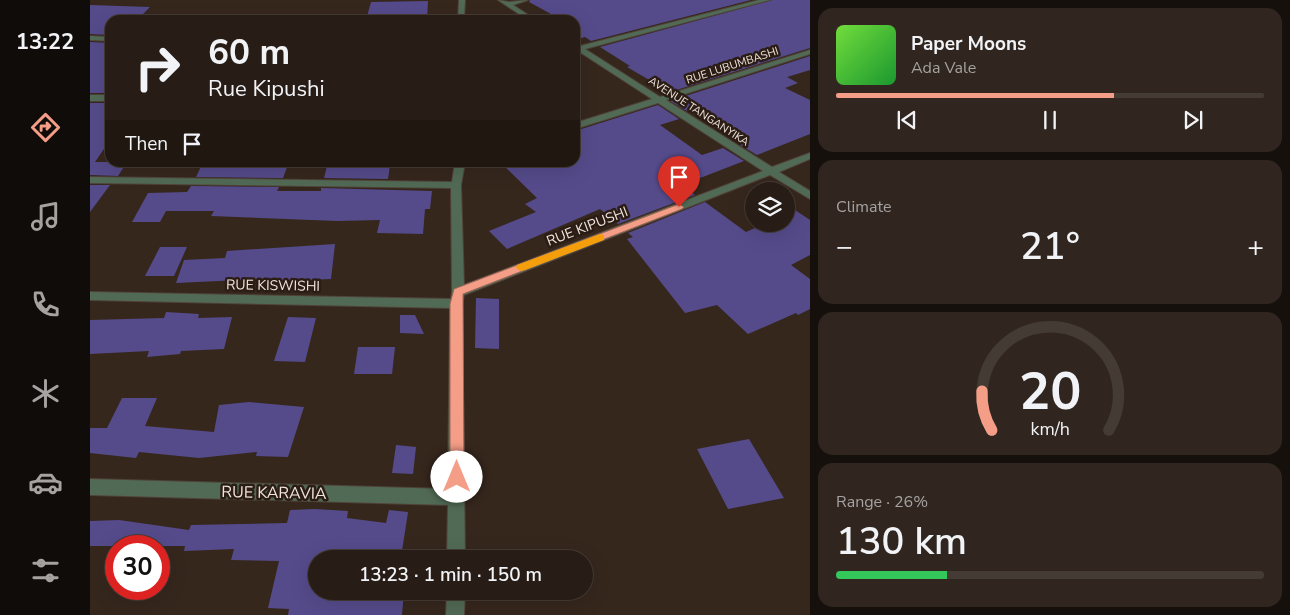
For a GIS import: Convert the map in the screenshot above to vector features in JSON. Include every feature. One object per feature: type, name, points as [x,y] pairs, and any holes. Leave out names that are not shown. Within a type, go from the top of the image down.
[{"type":"street","points":[[462,0],[462,15]]},
{"type":"street","points":[[504,2],[525,0]]},
{"type":"street","points":[[580,46],[766,0]]},
{"type":"street","points":[[504,2],[526,15]]},
{"type":"street","points":[[90,38],[105,38]]},
{"type":"street","name":"AVENUE TANGANYIKA","points":[[580,49],[810,196]]},
{"type":"street","name":"RUE LUBUMBASHI","points":[[580,124],[810,52]]},
{"type":"street","points":[[90,98],[105,98]]},
{"type":"street","name":"RUE KIPUSHI","points":[[457,298],[810,156]]},
{"type":"street","points":[[456,550],[456,185],[459,167]]},
{"type":"street","points":[[90,180],[456,185]]},
{"type":"street","name":"RUE KISWISHI","points":[[90,296],[457,298]]},
{"type":"street","name":"RUE KARAVIA","points":[[90,487],[457,496]]},
{"type":"street","points":[[455,615],[456,600]]},
{"type":"building","points":[[530,0],[751,0],[591,41],[585,37],[580,38],[580,15],[553,15],[529,2]]},
{"type":"building","points":[[772,0],[810,0],[810,48],[670,92],[627,67],[630,66],[600,47]]},
{"type":"building","points":[[428,1],[427,15],[367,15],[371,2]]},
{"type":"building","points":[[90,5],[150,7],[142,15],[105,15],[105,35],[90,34]]},
{"type":"building","points":[[90,42],[105,43],[105,93],[90,93]]},
{"type":"building","points":[[810,56],[810,70],[787,77],[798,83],[785,88],[810,100],[810,134],[757,155],[737,143],[748,139],[701,111],[692,114],[670,101]]},
{"type":"building","points":[[90,103],[105,103],[105,147],[95,162],[105,162],[105,167],[124,167],[118,176],[90,175]]},
{"type":"building","points":[[658,105],[679,119],[660,125],[702,155],[723,148],[744,161],[682,185],[695,195],[618,224],[600,209],[507,249],[489,231],[536,212],[525,204],[537,198],[505,167],[580,167],[580,129]]},
{"type":"building","points":[[201,167],[287,167],[283,178],[196,177]]},
{"type":"building","points":[[327,167],[390,167],[388,179],[324,178]]},
{"type":"building","points":[[90,185],[110,185],[90,212]]},
{"type":"building","points":[[191,186],[279,187],[277,191],[321,191],[321,188],[432,191],[430,209],[425,209],[423,234],[377,233],[380,220],[337,221],[211,216],[214,211],[166,211],[160,222],[132,222],[148,193],[187,192]]},
{"type":"building","points":[[705,202],[745,232],[795,232],[795,210],[810,220],[810,255],[791,265],[810,279],[810,309],[798,315],[796,313],[748,334],[717,305],[685,313],[627,239],[633,237],[628,233]]},
{"type":"building","points":[[335,244],[331,279],[258,282],[259,279],[176,283],[184,260],[225,258],[227,251]]},
{"type":"building","points":[[160,247],[187,247],[174,276],[145,276]]},
{"type":"building","points":[[476,298],[499,299],[499,349],[475,348]]},
{"type":"building","points":[[166,312],[199,314],[198,318],[232,317],[224,349],[181,351],[180,354],[147,357],[149,351],[90,354],[90,320],[164,318]]},
{"type":"building","points":[[400,315],[415,315],[424,334],[400,333]]},
{"type":"building","points":[[288,317],[316,318],[305,362],[274,361]]},
{"type":"building","points":[[358,347],[395,347],[392,374],[354,374]]},
{"type":"building","points":[[122,398],[157,398],[145,426],[214,432],[219,405],[249,402],[304,407],[288,457],[256,456],[257,452],[199,458],[139,452],[136,458],[90,453],[90,428],[107,428]]},
{"type":"building","points":[[749,439],[784,498],[728,509],[697,449]]},
{"type":"building","points":[[396,445],[416,447],[413,474],[392,473]]},
{"type":"building","points":[[290,510],[348,511],[347,518],[386,523],[389,510],[408,512],[402,550],[308,550],[308,600],[403,600],[402,615],[288,615],[289,609],[268,608],[279,561],[231,560],[234,549],[184,551],[185,546],[170,546],[170,535],[105,535],[105,546],[90,546],[90,521],[119,520],[189,530],[191,525],[287,523]]},
{"type":"slow traffic","points":[[521,268],[600,237]]},
{"type":"route","points":[[457,477],[456,304],[458,292],[679,207]]}]
